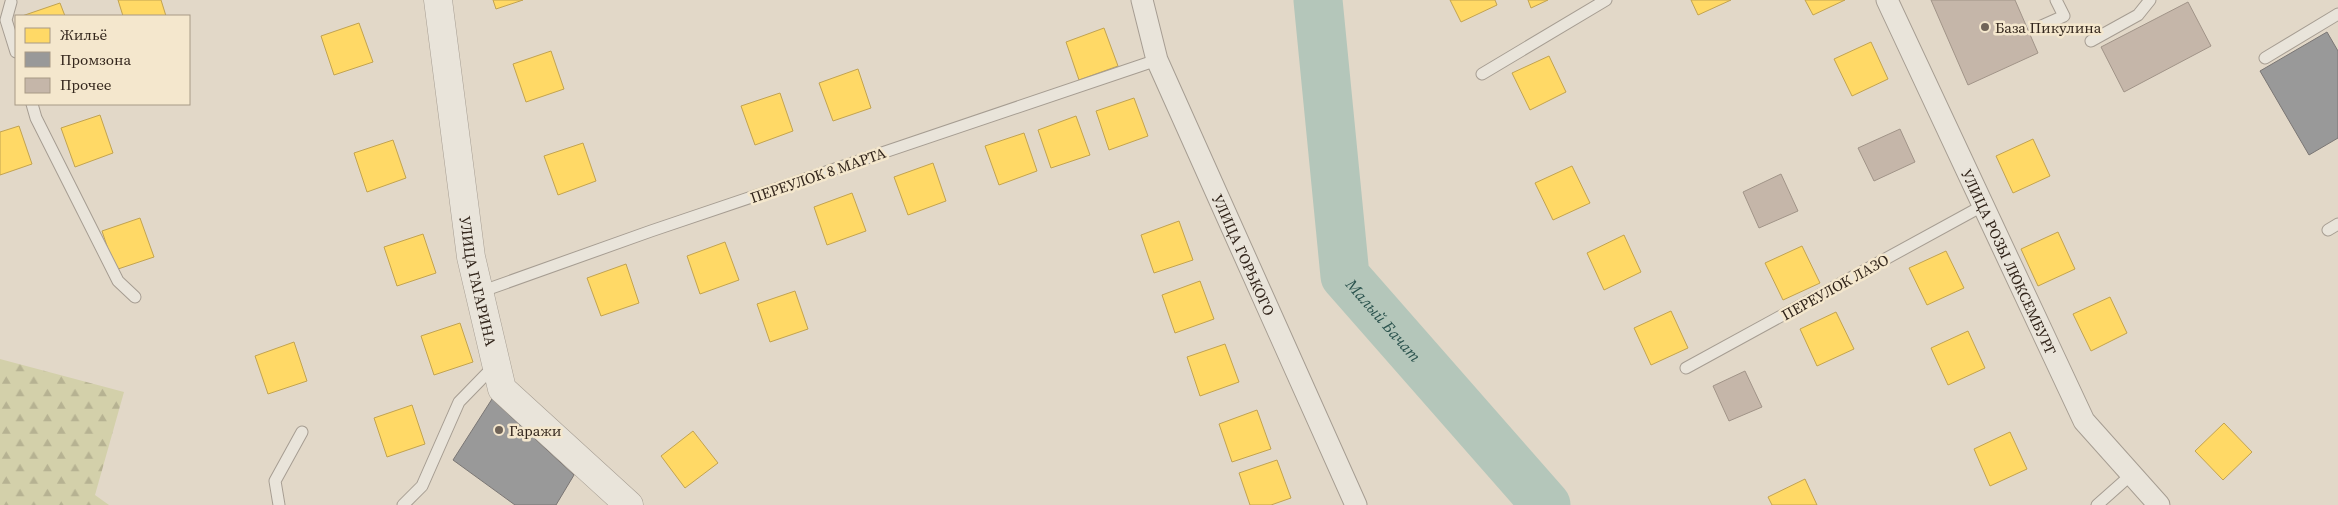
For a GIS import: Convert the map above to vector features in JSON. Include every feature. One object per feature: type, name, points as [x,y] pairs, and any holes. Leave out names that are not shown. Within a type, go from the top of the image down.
[{"type":"street","name":"УЛИЦА ГАГАРИНА","points":[[438,0],[471,256],[502,389],[629,505]]},
{"type":"street","name":"УЛИЦА ГОРЬКОГО","points":[[1142,0],[1157,60],[1356,505]]},
{"type":"street","name":"УЛИЦА РОЗЫ ЛЮКСЕМБУРГ","points":[[1887,0],[2084,421],[2159,505]]},
{"type":"lane","points":[[1482,74],[1606,0]]},
{"type":"lane","points":[[2037,28],[2064,16],[2056,0]]},
{"type":"lane","points":[[2091,41],[2138,15],[2150,0]]},
{"type":"lane","points":[[14,1],[6,20],[15,49]]},
{"type":"lane","points":[[2266,58],[2338,14]]},
{"type":"lane","name":"ПЕРЕУЛОК 8 МАРТА","points":[[480,292],[652,231],[1157,60]]},
{"type":"lane","points":[[32,105],[36,118],[118,281],[135,297]]},
{"type":"lane","name":"ПЕРЕУЛОК ЛАЗО","points":[[1686,368],[1984,205]]},
{"type":"lane","points":[[403,505],[422,486],[459,402],[497,364]]},
{"type":"lane","points":[[279,505],[275,481],[302,432]]},
{"type":"lane","points":[[2097,505],[2132,474]]},
{"type":"green space","points":[[0,359],[124,392],[95,495],[109,505],[0,505]]},
{"type":"building: Жильё","points":[[118,0],[161,0],[166,15],[123,15]]},
{"type":"building: Жильё","points":[[493,0],[523,0],[496,9]]},
{"type":"building: Жильё","points":[[1450,0],[1495,0],[1497,5],[1461,22]]},
{"type":"building: Жильё","points":[[1528,0],[1548,0],[1531,8]]},
{"type":"building: Жильё","points":[[1691,0],[1731,0],[1698,15]]},
{"type":"building: Жильё","points":[[1805,0],[1845,0],[1813,15]]},
{"type":"building: Жильё","points":[[60,3],[65,15],[25,15]]},
{"type":"building: Жильё","points":[[359,23],[373,62],[334,75],[321,36]]},
{"type":"building: Жильё","points":[[1104,28],[1118,66],[1079,80],[1066,42]]},
{"type":"building: Жильё","points":[[1871,42],[1888,79],[1852,96],[1834,59]]},
{"type":"building: Жильё","points":[[551,51],[564,89],[526,102],[513,64]]},
{"type":"building: Жильё","points":[[1549,56],[1566,92],[1530,110],[1512,73]]},
{"type":"building: Жильё","points":[[858,69],[871,108],[833,121],[819,83]]},
{"type":"building: Жильё","points":[[780,93],[793,131],[755,145],[741,106]]},
{"type":"building: Жильё","points":[[1134,98],[1148,136],[1109,150],[1096,111]]},
{"type":"building: Жильё","points":[[100,115],[113,153],[75,167],[61,128]]},
{"type":"building: Жильё","points":[[1076,116],[1090,155],[1051,168],[1038,130]]},
{"type":"building: Жильё","points":[[19,126],[32,164],[0,175],[0,132]]},
{"type":"building: Жильё","points":[[1024,133],[1037,171],[999,185],[985,146]]},
{"type":"building: Жильё","points":[[2033,139],[2050,176],[2013,193],[1996,156]]},
{"type":"building: Жильё","points":[[393,140],[406,178],[367,192],[354,153]]},
{"type":"building: Жильё","points":[[583,143],[596,181],[558,195],[544,156]]},
{"type":"building: Жильё","points":[[933,163],[946,201],[908,215],[894,177]]},
{"type":"building: Жильё","points":[[1572,166],[1590,203],[1553,220],[1535,183]]},
{"type":"building: Жильё","points":[[852,193],[866,231],[827,245],[814,207]]},
{"type":"building: Жильё","points":[[140,218],[154,257],[115,270],[102,231]]},
{"type":"building: Жильё","points":[[1179,221],[1193,260],[1154,273],[1141,235]]},
{"type":"building: Жильё","points":[[2058,232],[2075,269],[2038,286],[2021,249]]},
{"type":"building: Жильё","points":[[423,234],[436,273],[397,286],[384,247]]},
{"type":"building: Жильё","points":[[1624,235],[1641,272],[1604,290],[1587,253]]},
{"type":"building: Жильё","points":[[725,242],[739,280],[700,294],[687,256]]},
{"type":"building: Жильё","points":[[1802,246],[1820,283],[1783,300],[1765,263]]},
{"type":"building: Жильё","points":[[1946,251],[1964,288],[1927,305],[1909,268]]},
{"type":"building: Жильё","points":[[626,264],[639,303],[601,316],[587,278]]},
{"type":"building: Жильё","points":[[1200,281],[1214,319],[1175,333],[1162,295]]},
{"type":"building: Жильё","points":[[795,291],[808,329],[770,342],[757,304]]},
{"type":"building: Жильё","points":[[2110,297],[2127,333],[2091,351],[2073,314]]},
{"type":"building: Жильё","points":[[1671,311],[1688,348],[1651,365],[1634,328]]},
{"type":"building: Жильё","points":[[1836,312],[1854,349],[1817,366],[1800,329]]},
{"type":"building: Жильё","points":[[460,323],[473,362],[434,375],[421,336]]},
{"type":"building: Жильё","points":[[1968,331],[1985,368],[1948,385],[1931,348]]},
{"type":"building: Жильё","points":[[294,342],[307,381],[268,394],[255,356]]},
{"type":"building: Жильё","points":[[1225,344],[1239,382],[1200,396],[1187,357]]},
{"type":"building: Жильё","points":[[412,405],[425,444],[387,457],[374,418]]},
{"type":"building: Жильё","points":[[1257,410],[1271,449],[1232,462],[1219,424]]},
{"type":"building: Жильё","points":[[2224,423],[2252,452],[2223,480],[2195,451]]},
{"type":"building: Жильё","points":[[693,431],[718,463],[685,488],[661,456]]},
{"type":"building: Жильё","points":[[2010,432],[2027,469],[1990,486],[1974,449]]},
{"type":"building: Жильё","points":[[1277,460],[1291,498],[1271,505],[1250,505],[1239,473]]},
{"type":"building: Жильё","points":[[1805,479],[1817,505],[1772,505],[1768,497]]},
{"type":"building: Промзона","points":[[2327,32],[2338,51],[2338,138],[2309,155],[2260,71]]},
{"type":"building: Промзона","name":"Гаражи","points":[[492,399],[574,475],[556,505],[515,505],[453,460]]},
{"type":"building: Прочее","name":"База Пикулина","points":[[1931,0],[2015,0],[2038,53],[1968,85]]},
{"type":"building: Прочее","points":[[2188,2],[2211,46],[2124,92],[2101,47]]},
{"type":"building: Прочее","points":[[1900,129],[1915,162],[1874,181],[1858,148]]},
{"type":"building: Прочее","points":[[1781,174],[1798,211],[1759,228],[1743,192]]},
{"type":"building: Прочее","points":[[1745,371],[1762,407],[1729,421],[1713,386]]},
{"type":"waterway","name":"Малый Бачат","points":[[1318,0],[1345,276],[1546,505]]},
{"type":"place","name":"База Пикулина","points":[[1985,27]]},
{"type":"place","name":"Гаражи","points":[[499,430]]}]
